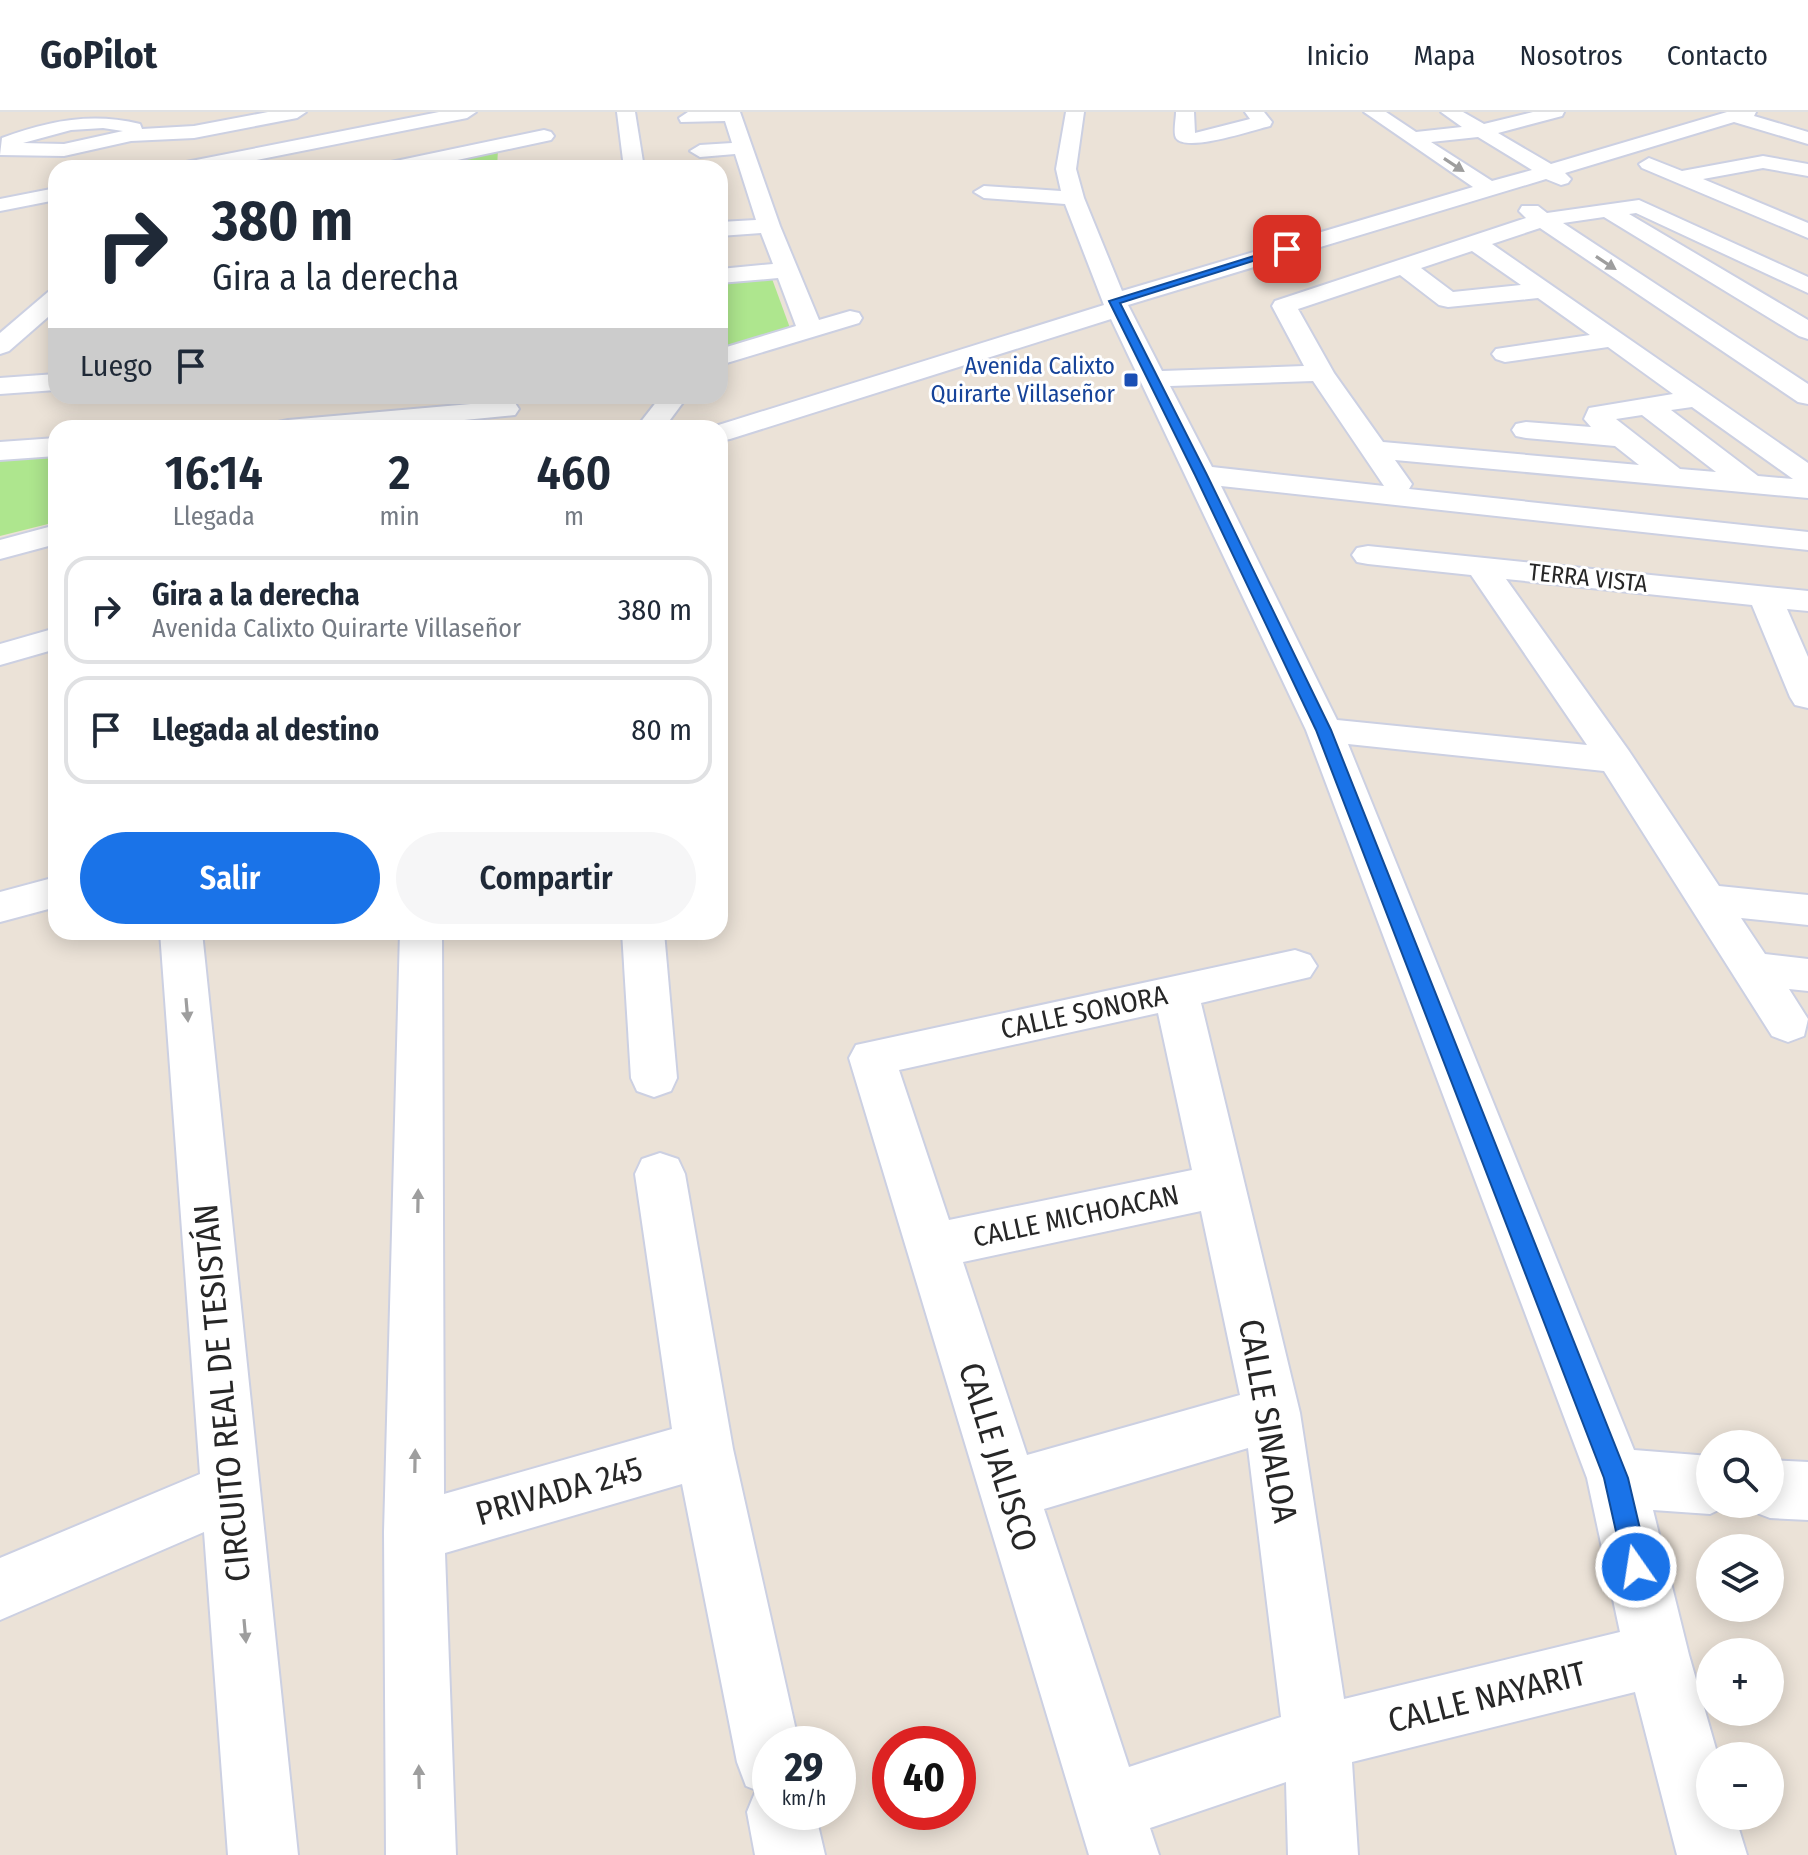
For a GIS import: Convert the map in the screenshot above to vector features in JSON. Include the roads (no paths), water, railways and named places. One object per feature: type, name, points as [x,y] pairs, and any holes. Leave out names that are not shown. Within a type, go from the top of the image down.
[{"type":"street","points":[[187,112],[238,158]]},
{"type":"street","points":[[10,146],[71,158],[131,135],[206,129],[297,112]]},
{"type":"street","points":[[228,160],[467,112]]},
{"type":"street","points":[[626,112],[633,160]]},
{"type":"street","points":[[1075,112],[1066,169],[1073,198],[1116,305],[1324,730],[1616,1478],[1657,1655],[1712,1855]]},
{"type":"street","points":[[1185,112],[1185,136],[1193,139],[1263,122],[1254,112]]},
{"type":"street","points":[[1373,112],[1488,188]]},
{"type":"street","points":[[1450,112],[1608,210]]},
{"type":"street","points":[[1411,138],[1481,131],[1555,112]]},
{"type":"street","points":[[688,118],[732,113],[769,226],[810,329]]},
{"type":"street","points":[[728,430],[1488,188],[1743,113],[1806,137]]},
{"type":"street","points":[[0,168],[10,146],[37,117],[57,128]]},
{"type":"street","points":[[10,146],[57,128],[80,123],[120,123],[133,128],[131,135]]},
{"type":"street","points":[[430,160],[544,136]]},
{"type":"street","points":[[507,144],[507,160]]},
{"type":"street","points":[[700,151],[742,148]]},
{"type":"street","points":[[1681,177],[1763,162],[1808,170]]},
{"type":"street","points":[[1649,164],[1808,231]]},
{"type":"street","points":[[732,185],[755,183]]},
{"type":"street","points":[[984,192],[1073,198]]},
{"type":"street","points":[[0,205],[48,196]]},
{"type":"street","points":[[1555,199],[1526,204],[1526,209],[1808,396]]},
{"type":"street","points":[[1397,484],[1321,373],[1284,306],[1541,220],[1608,210],[1690,208]]},
{"type":"street","points":[[1645,209],[1661,242],[1808,331]]},
{"type":"street","points":[[1590,228],[1645,209],[1808,286]]},
{"type":"street","points":[[1773,216],[1808,209]]},
{"type":"street","points":[[1696,232],[1726,225]]},
{"type":"street","points":[[728,229],[769,226]]},
{"type":"street","points":[[1473,241],[1808,476]]},
{"type":"street","points":[[1730,249],[1765,241]]},
{"type":"street","points":[[1619,247],[1661,242]]},
{"type":"street","points":[[1436,253],[1500,295]]},
{"type":"street","points":[[1770,268],[1808,260]]},
{"type":"street","points":[[1646,267],[1695,262]]},
{"type":"street","points":[[1402,265],[1448,300],[1543,290]]},
{"type":"street","points":[[728,275],[785,270]]},
{"type":"street","points":[[0,346],[48,304]]},
{"type":"street","points":[[728,355],[850,318]]},
{"type":"street","points":[[20,329],[48,327]]},
{"type":"street","points":[[1505,354],[1613,339]]},
{"type":"street","points":[[1154,379],[1321,373]]},
{"type":"street","points":[[0,386],[48,383]]},
{"type":"street","points":[[1671,476],[1619,438],[1598,419],[1599,414],[1697,398]]},
{"type":"street","points":[[357,420],[496,404]]},
{"type":"street","points":[[459,420],[502,404]]},
{"type":"street","points":[[659,420],[678,404]]},
{"type":"street","points":[[1646,405],[1749,483]]},
{"type":"street","points":[[1526,430],[1619,438]]},
{"type":"street","points":[[0,451],[48,448]]},
{"type":"street","points":[[1374,450],[1808,489]]},
{"type":"street","points":[[1201,475],[1808,541]]},
{"type":"street","points":[[0,550],[48,536]]},
{"type":"street","name":"TERRA VISTA","points":[[1368,555],[1808,601]]},
{"type":"street","points":[[1481,566],[1616,760],[1788,1024]]},
{"type":"street","points":[[1765,597],[1808,697]]},
{"type":"street","points":[[0,655],[48,640]]},
{"type":"street","points":[[1324,730],[1616,760]]},
{"type":"street","points":[[0,907],[48,894]]},
{"type":"street","points":[[1706,899],[1808,910]]},
{"type":"street","name":"CIRCUITO REAL DE TESISTÁN","points":[[182,940],[263,1855]]},
{"type":"street","points":[[421,940],[414,1532],[421,1855]]},
{"type":"street","points":[[644,940],[654,1078]]},
{"type":"street","name":"CALLE SONORA","points":[[872,1058],[1295,966]]},
{"type":"street","points":[[1753,969],[1808,975]]},
{"type":"street","name":"CALLE SINALOA","points":[[1176,992],[1272,1413],[1317,1738],[1323,1855]]},
{"type":"street","name":"CALLE JALISCO","points":[[872,1058],[1116,1832]]},
{"type":"street","points":[[660,1174],[704,1449],[762,1726]]},
{"type":"street","name":"CALLE MICHOACAN","points":[[932,1246],[1220,1186]]},
{"type":"street","points":[[1008,1490],[1272,1413]]},
{"type":"street","name":"PRIVADA 245","points":[[414,1532],[704,1449]]},
{"type":"street","points":[[1616,1478],[1696,1484]]},
{"type":"street","points":[[1784,1490],[1808,1491]]},
{"type":"street","points":[[0,1589],[230,1491]]},
{"type":"street","name":"CALLE NAYARIT","points":[[1116,1832],[1317,1738],[1657,1655]]},
{"type":"street","points":[[785,1830],[790,1855]]},
{"type":"place","name":"Avenida Calixto Quirarte Villaseñor","points":[[1131,380]]}]
